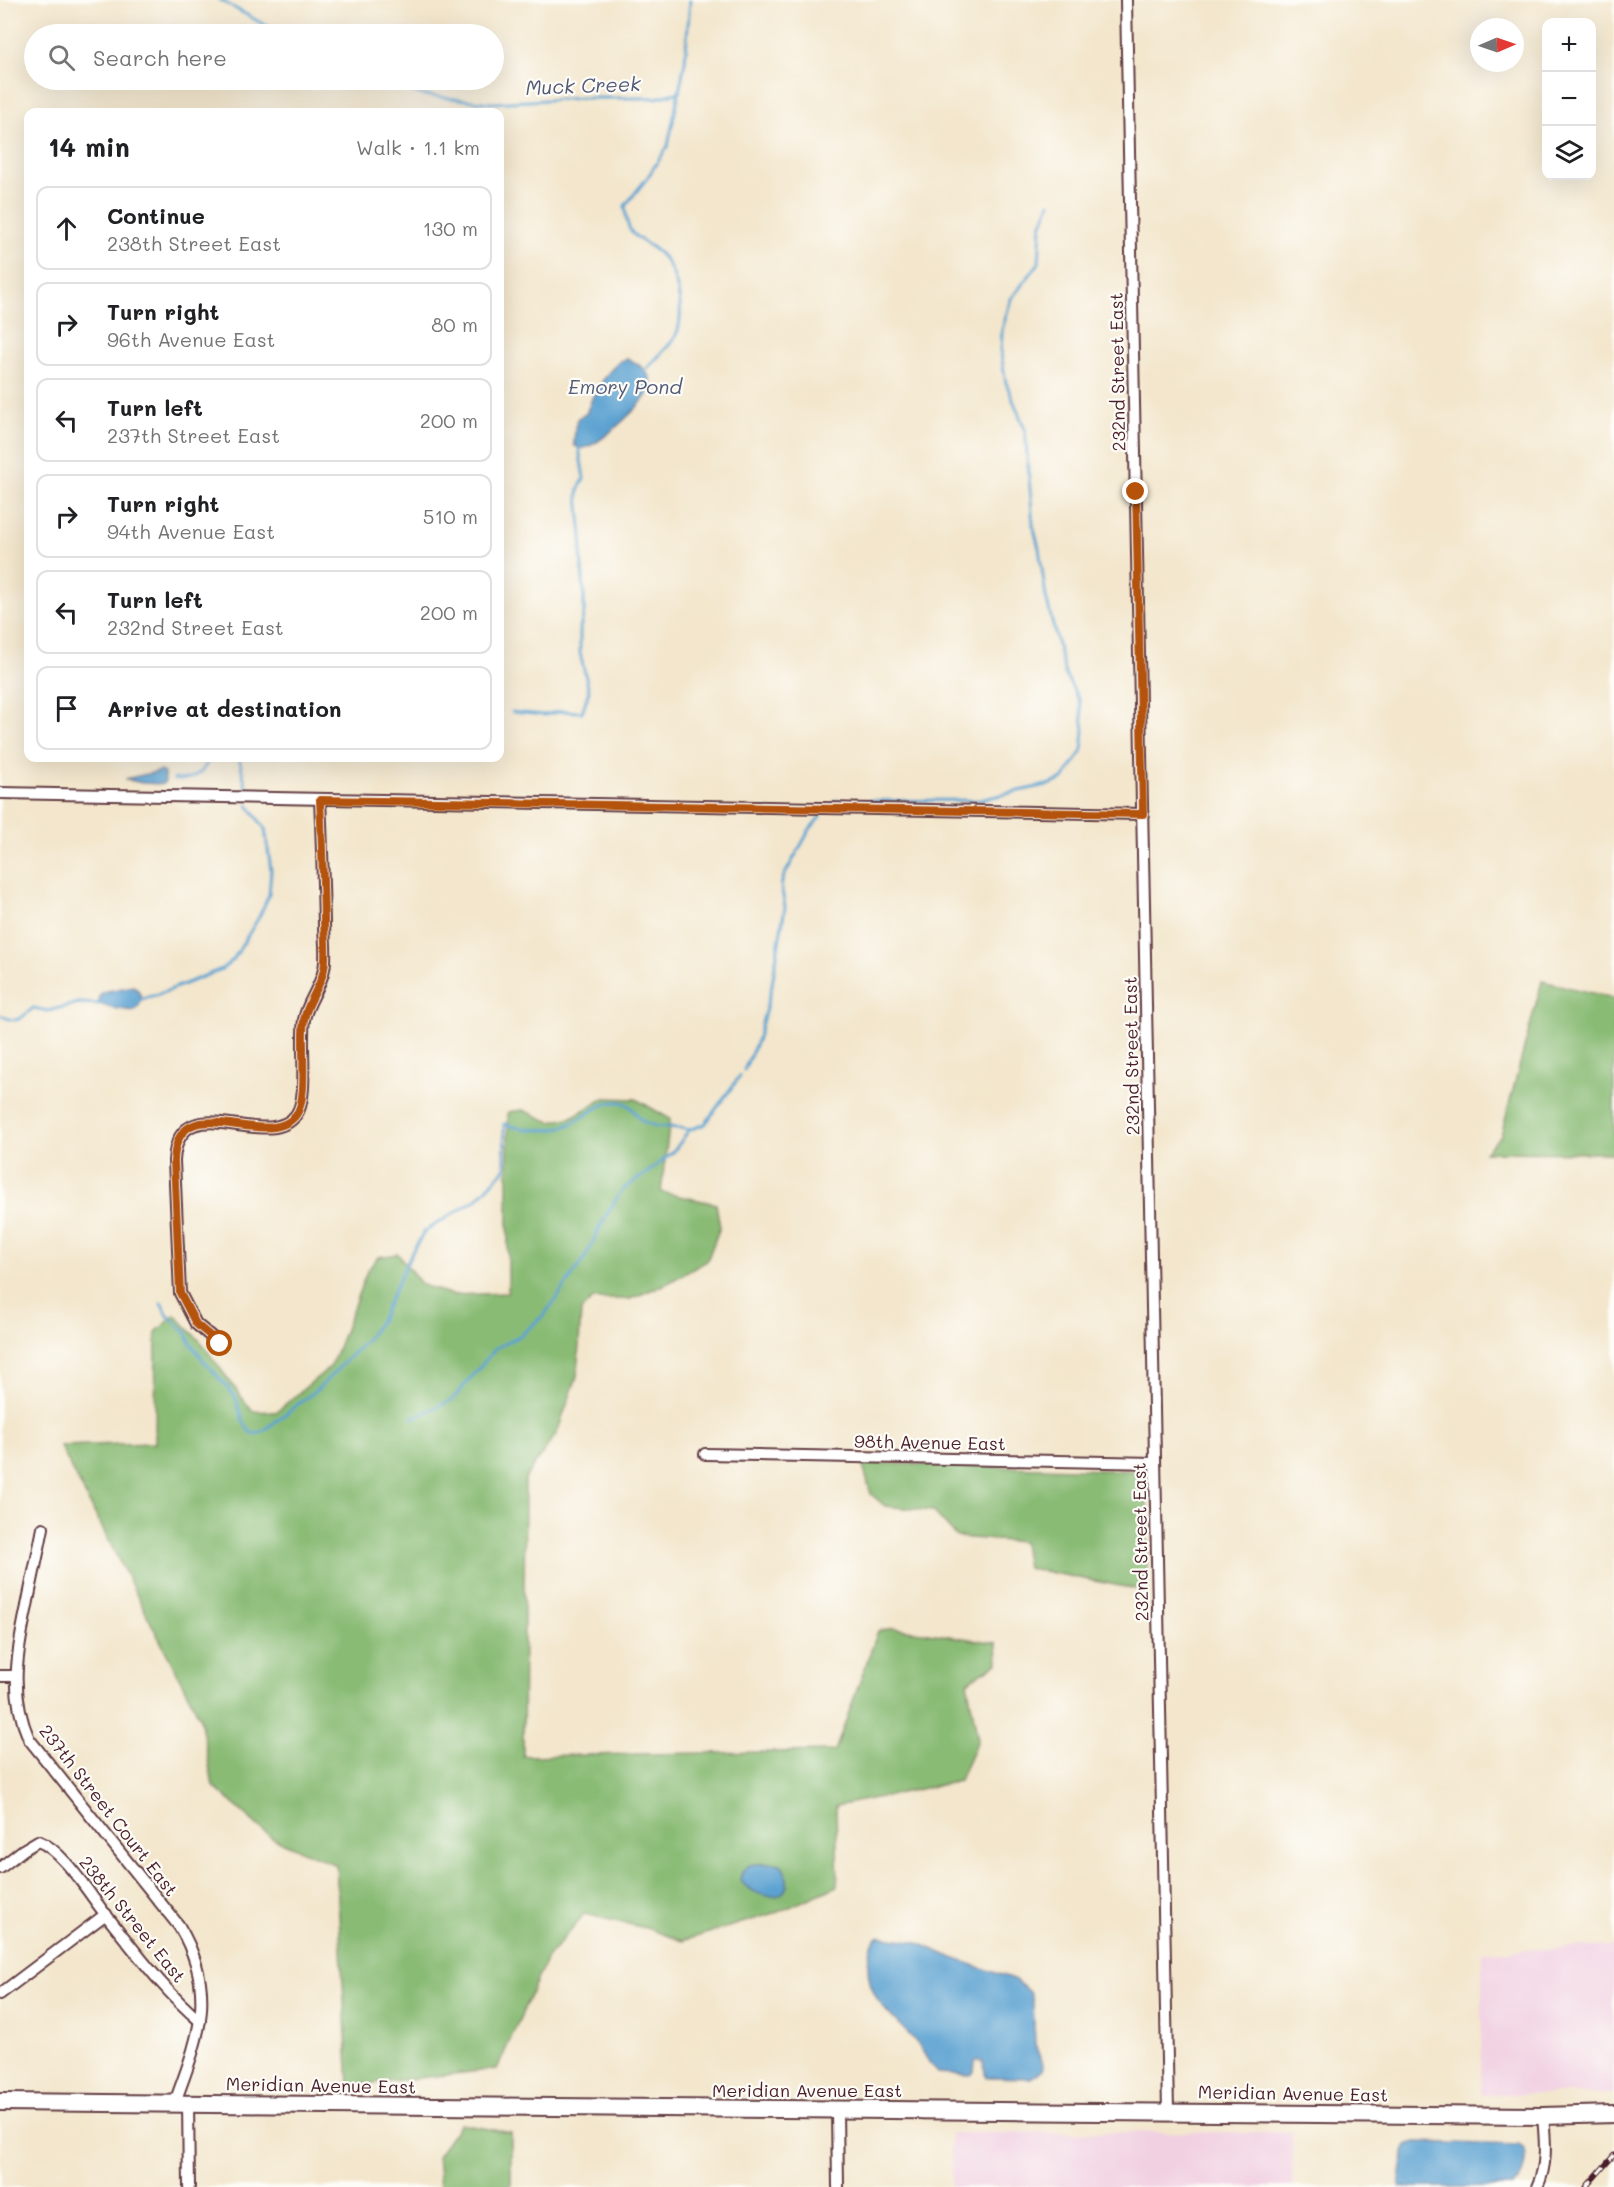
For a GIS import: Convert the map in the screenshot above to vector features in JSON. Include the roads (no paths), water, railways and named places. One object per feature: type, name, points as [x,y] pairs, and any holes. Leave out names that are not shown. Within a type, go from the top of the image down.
[{"type":"main road","name":"Meridian Avenue East","points":[[0,2102],[1543,2116],[1614,2114]]},
{"type":"street","name":"232nd Street East","points":[[1126,0],[1168,2111]]},
{"type":"street","points":[[0,793],[1143,814]]},
{"type":"street","points":[[220,1344],[196,1324],[180,1293],[174,1161],[176,1142],[185,1129],[203,1123],[278,1126],[296,1116],[301,1104],[302,1092],[304,1020],[324,969],[320,800]]},
{"type":"street","name":"98th Avenue East","points":[[705,1454],[1155,1463]]},
{"type":"street","name":"237th Street Court East","points":[[43,1528],[17,1652],[15,1676],[20,1714],[29,1739],[179,1926],[196,1959],[202,1989],[200,2021],[181,2102]]},
{"type":"street","points":[[0,1676],[15,1676]]},
{"type":"street","name":"238th Street East","points":[[0,1868],[38,1841],[45,1843],[66,1864],[175,1997],[200,2021]]},
{"type":"street","points":[[0,1994],[106,1914]]},
{"type":"street","points":[[181,2102],[189,2187]]},
{"type":"street","points":[[837,2109],[838,2187]]},
{"type":"street","points":[[1537,2187],[1545,2156],[1543,2116]]},
{"type":"water","name":"Emory Pond","points":[[627,359],[639,365],[649,376],[651,385],[649,392],[624,420],[594,444],[585,448],[574,445],[578,418],[586,414],[595,391],[609,372],[620,361]]},
{"type":"water","points":[[160,771],[164,773],[163,784],[125,779]]},
{"type":"water","points":[[133,986],[139,991],[141,998],[134,1011],[99,1004],[99,997],[103,992]]},
{"type":"water","points":[[752,1864],[782,1865],[787,1878],[787,1887],[783,1893],[767,1896],[757,1893],[740,1880],[745,1868]]},
{"type":"water","points":[[880,1936],[916,1942],[953,1958],[1016,1980],[1031,1994],[1035,2044],[1043,2066],[1042,2070],[1031,2078],[986,2077],[983,2062],[977,2060],[971,2075],[937,2073],[916,2042],[884,2008],[872,1989],[869,1978],[869,1958],[873,1942]]},
{"type":"water","points":[[1415,2142],[1520,2145],[1525,2150],[1525,2160],[1521,2175],[1512,2187],[1399,2187],[1404,2153],[1407,2145]]},
{"type":"waterway","name":"Muck Creek","points":[[220,0],[263,24]]},
{"type":"waterway","points":[[642,374],[674,339],[678,330],[680,306],[675,280],[665,259],[634,235],[628,225],[625,206],[668,146],[685,62],[690,0]]},
{"type":"waterway","name":"Muck Creek","points":[[409,90],[423,95],[491,103],[583,98],[656,98],[680,92]]},
{"type":"waterway","points":[[835,801],[979,800],[1051,784],[1063,779],[1082,752],[1084,730],[1080,702],[1065,674],[1046,597],[1039,548],[1033,525],[1025,429],[1006,383],[1001,354],[1002,330],[1011,299],[1039,263],[1041,226],[1050,203]]},
{"type":"waterway","points":[[512,712],[544,715],[562,711],[582,712],[589,691],[580,653],[580,628],[584,613],[582,538],[578,495],[584,479],[579,448],[582,445]]},
{"type":"waterway","points":[[174,779],[186,779],[196,775],[208,762]]},
{"type":"waterway","points":[[240,762],[247,791]]},
{"type":"waterway","points":[[138,1000],[222,969],[233,960],[259,917],[269,895],[271,870],[265,829],[248,805]]},
{"type":"waterway","points":[[744,1070],[757,1041],[771,990],[785,907],[781,885],[810,829],[820,817]]},
{"type":"waterway","points":[[0,1015],[14,1020],[21,1018],[33,1008],[48,1011],[79,1003],[102,1004]]},
{"type":"waterway","points":[[413,1418],[452,1400],[496,1348],[521,1335],[545,1314],[585,1258],[605,1217],[622,1190],[674,1151],[689,1130],[705,1124],[740,1076]]},
{"type":"waterway","points":[[161,1303],[169,1317],[186,1332],[190,1342],[204,1361],[235,1396],[243,1421],[249,1431],[254,1434],[262,1432],[319,1388],[366,1340],[380,1321],[412,1252],[425,1231],[477,1199],[505,1169],[504,1124],[528,1129],[561,1128],[598,1107],[611,1102],[619,1102],[627,1105],[648,1124],[689,1130]]},
{"type":"railway","points":[[1586,2187],[1614,2155]]}]
